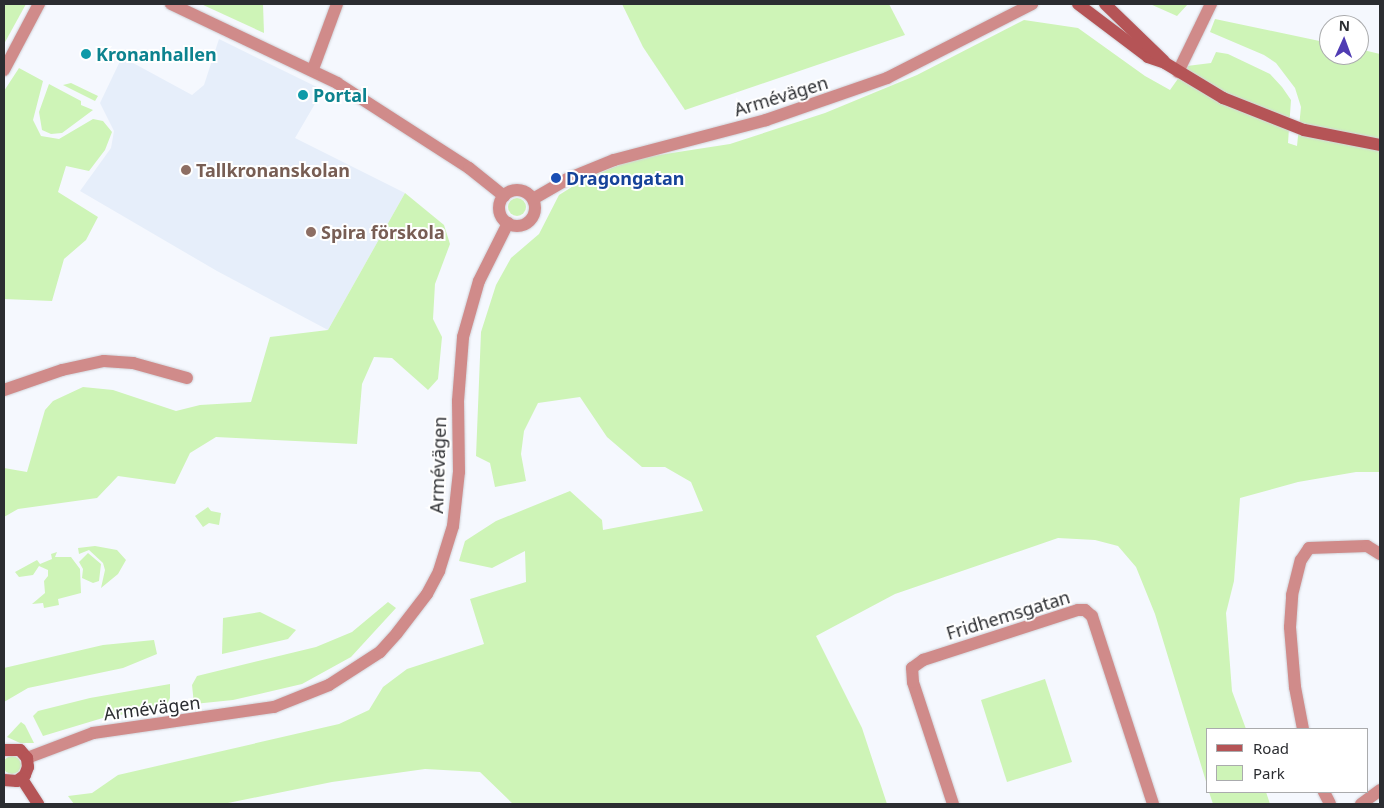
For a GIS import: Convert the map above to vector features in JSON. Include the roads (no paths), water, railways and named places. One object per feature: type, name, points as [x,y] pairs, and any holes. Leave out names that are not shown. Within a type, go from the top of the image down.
[{"type":"street","points":[[4,70],[39,4]]},
{"type":"street","points":[[171,4],[313,69],[470,168],[504,196]]},
{"type":"street","points":[[313,69],[337,4]]},
{"type":"street","name":"Armévägen","points":[[533,199],[567,179],[614,160],[766,120],[887,78],[1032,4]]},
{"type":"street","points":[[1078,4],[1148,57],[1165,63]]},
{"type":"street","points":[[1105,4],[1165,63],[1223,98],[1304,130],[1380,145]]},
{"type":"street","points":[[1178,72],[1211,4]]},
{"type":"street","points":[[513,190],[521,190],[533,199],[535,209],[530,220],[520,225],[508,223],[500,209],[504,196],[513,190]]},
{"type":"street","name":"Armévägen","points":[[27,758],[93,733],[274,707],[329,686],[380,652],[398,633],[427,594],[438,571],[453,526],[459,472],[458,382],[463,337],[478,281],[508,223]]},
{"type":"street","points":[[4,390],[62,370],[104,361],[133,363],[187,378]]},
{"type":"street","points":[[1303,728],[1295,688],[1290,627],[1292,595],[1301,560],[1309,548],[1367,546],[1380,554]]},
{"type":"street","name":"Fridhemsgatan","points":[[954,804],[913,682],[912,668],[923,660],[1078,610],[1085,610],[1092,616],[1152,804]]},
{"type":"street","points":[[4,750],[16,748],[27,758],[27,771],[22,778],[12,782],[4,780]]},
{"type":"street","points":[[22,778],[38,804]]},
{"type":"street","points":[[1361,804],[1380,790]]},
{"type":"place","name":"Kronanhallen","points":[[86,54]]},
{"type":"place","name":"Portal","points":[[303,95]]},
{"type":"place","name":"Tallkronanskolan","points":[[186,170]]},
{"type":"place","name":"Dragongatan","points":[[556,178]]},
{"type":"place","name":"Spira förskola","points":[[311,232]]}]
